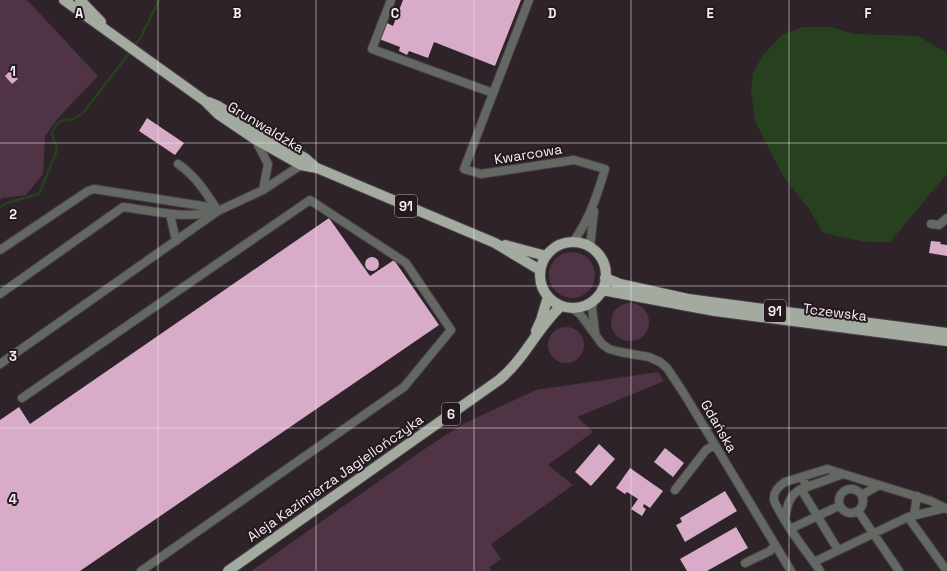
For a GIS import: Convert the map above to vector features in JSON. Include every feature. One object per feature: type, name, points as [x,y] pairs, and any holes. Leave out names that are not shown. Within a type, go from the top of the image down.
[{"type":"main road","name":"Grunwaldzka","points":[[64,0],[93,22],[111,32]]},
{"type":"main road","name":"Grunwaldzka","points":[[80,0],[111,32],[130,48],[205,101],[218,114],[255,139],[301,165],[317,168],[495,243],[540,270]]},
{"type":"main road","name":"Grunwaldzka","points":[[205,101],[218,106],[305,158],[317,168]]},
{"type":"main road","points":[[573,242],[590,247],[602,260],[605,268],[606,278],[602,290],[594,300],[584,306],[572,308],[554,303],[542,289],[540,280],[540,270],[546,256],[558,246],[573,242]]},
{"type":"main road","name":"Grunwaldzka","points":[[495,243],[546,256]]},
{"type":"main road","name":"Tczewska","points":[[606,278],[620,284],[688,299],[947,333]]},
{"type":"main road","name":"Tczewska","points":[[602,290],[715,311],[947,341]]},
{"type":"main road","name":"Aleja Kazimierza Jagiellończyka","points":[[529,345],[541,320],[548,297]]},
{"type":"main road","name":"Aleja Kazimierza Jagiellończyka","points":[[228,571],[499,380],[515,365],[529,345],[561,306]]},
{"type":"street","points":[[391,0],[372,49],[493,93],[529,0]]},
{"type":"street","name":"Kwarcowa","points":[[493,93],[464,169],[481,174],[574,160],[606,169],[595,203],[581,232],[573,242]]},
{"type":"street","points":[[255,139],[268,164],[263,190]]},
{"type":"street","points":[[178,164],[188,171],[218,211]]},
{"type":"street","points":[[0,364],[218,211],[263,190],[301,165]]},
{"type":"street","points":[[0,250],[88,191],[94,189],[209,207],[218,211]]},
{"type":"street","points":[[22,398],[310,200],[406,263],[451,330],[404,387],[141,571]]},
{"type":"street","name":"Kwarcowa","points":[[590,247],[595,203]]},
{"type":"street","points":[[0,294],[124,207],[170,214],[202,215],[218,211]]},
{"type":"street","points":[[170,214],[176,241]]},
{"type":"street","points":[[931,224],[939,226],[947,218]]},
{"type":"street","points":[[594,300],[592,308],[595,333]]},
{"type":"street","name":"Gdańska","points":[[572,308],[580,314],[602,344],[609,349],[650,357],[660,362],[667,368],[791,571]]},
{"type":"street","points":[[675,490],[706,450],[714,444]]},
{"type":"street","points":[[820,571],[790,529],[774,499],[775,492],[779,486],[785,482],[827,469],[840,475],[917,496],[946,509]]},
{"type":"street","points":[[785,520],[790,498],[796,492],[840,475]]},
{"type":"street","points":[[840,475],[843,491]]},
{"type":"street","points":[[802,477],[804,488],[817,516],[838,550]]},
{"type":"street","points":[[862,495],[879,485]]},
{"type":"street","points":[[848,488],[853,488],[862,495],[863,504],[858,511],[847,513],[839,506],[838,500],[840,495],[848,488]]},
{"type":"street","points":[[917,496],[911,516],[943,568]]},
{"type":"street","points":[[790,529],[839,506]]},
{"type":"street","points":[[814,562],[874,532],[911,516],[946,509]]},
{"type":"street","points":[[858,511],[874,532],[899,571]]},
{"type":"street","points":[[745,564],[770,551],[775,545]]},
{"type":"shaded area","points":[[0,0],[27,0],[98,76],[58,118],[45,136],[43,174],[26,195],[3,198],[0,200]]},
{"type":"shaded area","points":[[802,27],[831,27],[855,34],[918,36],[947,53],[947,174],[890,242],[866,242],[823,233],[809,209],[783,176],[755,121],[751,90],[753,73],[763,55],[782,35]]},
{"type":"shaded area","points":[[577,252],[581,253],[591,262],[594,266],[594,284],[585,294],[577,298],[567,298],[559,294],[550,284],[549,270],[553,262],[563,253]]},
{"type":"shaded area","points":[[630,303],[640,306],[646,312],[649,322],[646,332],[640,338],[630,341],[620,338],[614,332],[611,322],[614,312],[620,306]]},
{"type":"shaded area","points":[[570,327],[579,332],[583,338],[583,352],[579,358],[570,363],[562,363],[553,358],[549,352],[548,341],[553,332],[559,328]]},
{"type":"shaded area","points":[[658,372],[664,381],[577,417],[593,432],[548,465],[573,485],[491,544],[501,559],[489,567],[491,571],[251,571],[429,446],[463,424],[536,390]]},
{"type":"building","points":[[403,0],[521,0],[495,66],[434,42],[428,58],[409,51],[407,55],[399,51],[400,47],[379,39],[385,22],[393,26]]},
{"type":"building","points":[[10,71],[18,79],[12,84],[5,76]]},
{"type":"building","points":[[147,118],[184,143],[175,155],[139,131]]},
{"type":"building","points":[[329,218],[370,276],[394,260],[439,325],[80,571],[0,571],[0,420],[19,407],[30,424]]},
{"type":"building","points":[[931,241],[941,242],[940,244],[947,245],[947,256],[929,253]]},
{"type":"building","points":[[372,257],[377,259],[379,264],[377,269],[372,271],[367,269],[365,264],[367,259]]},
{"type":"building","points":[[599,444],[615,459],[591,486],[575,472]]},
{"type":"building","points":[[665,448],[684,463],[673,477],[654,462]]},
{"type":"building","points":[[630,468],[663,491],[650,508],[644,504],[643,507],[646,509],[642,516],[631,509],[638,499],[627,492],[625,494],[616,488]]},
{"type":"building","points":[[725,491],[737,511],[685,542],[676,525],[682,522],[680,518]]},
{"type":"building","points":[[736,527],[748,548],[707,571],[687,571],[680,559]]},
{"type":"waterway","points":[[134,47],[141,37],[159,0]]},
{"type":"waterway","points":[[0,207],[7,203],[38,194],[40,192],[57,150],[52,136],[55,126],[60,121],[73,119],[83,113],[131,51]]}]
